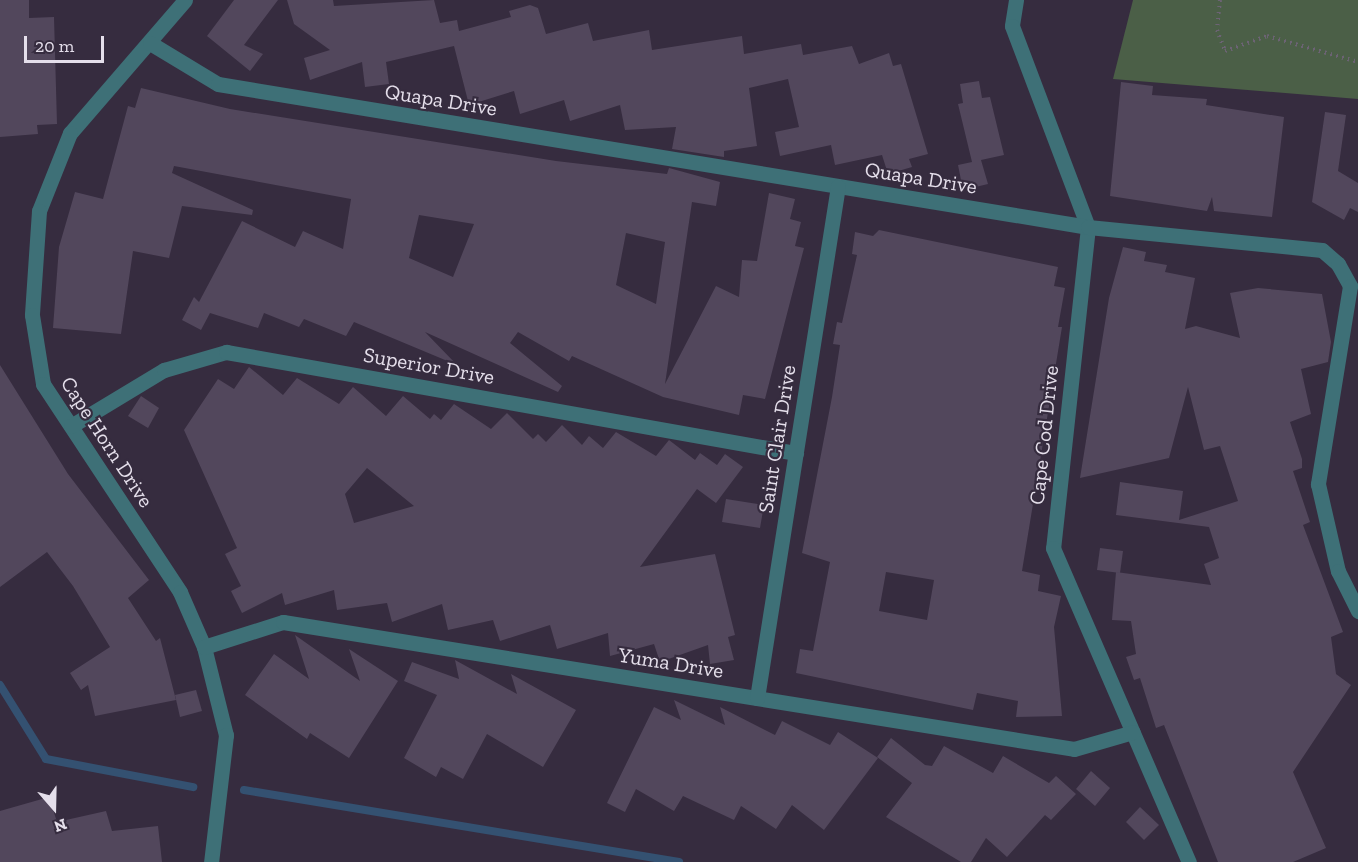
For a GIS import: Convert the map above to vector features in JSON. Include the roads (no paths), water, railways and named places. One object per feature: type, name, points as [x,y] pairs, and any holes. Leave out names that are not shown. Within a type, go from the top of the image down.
[{"type":"street","name":"Cape Horn Drive","points":[[185,0],[70,133],[39,211],[32,315],[43,384],[180,592],[204,647],[226,735],[211,862]]},
{"type":"street","name":"Cape Cod Drive","points":[[1016,0],[1012,26],[1088,227],[1053,548],[1190,862]]},
{"type":"street","name":"Quapa Drive","points":[[150,43],[218,84],[1088,227],[1322,250],[1338,264],[1350,286],[1318,484],[1338,571],[1358,610]]},
{"type":"street","name":"Saint Clair Drive","points":[[757,699],[838,186]]},
{"type":"street","name":"Superior Drive","points":[[70,426],[164,370],[226,352],[796,453]]},
{"type":"street","name":"Yuma Drive","points":[[204,647],[283,622],[1074,749],[1133,732]]},
{"type":"waterway","points":[[0,685],[46,759],[193,787]]},
{"type":"waterway","points":[[244,790],[679,862]]}]
